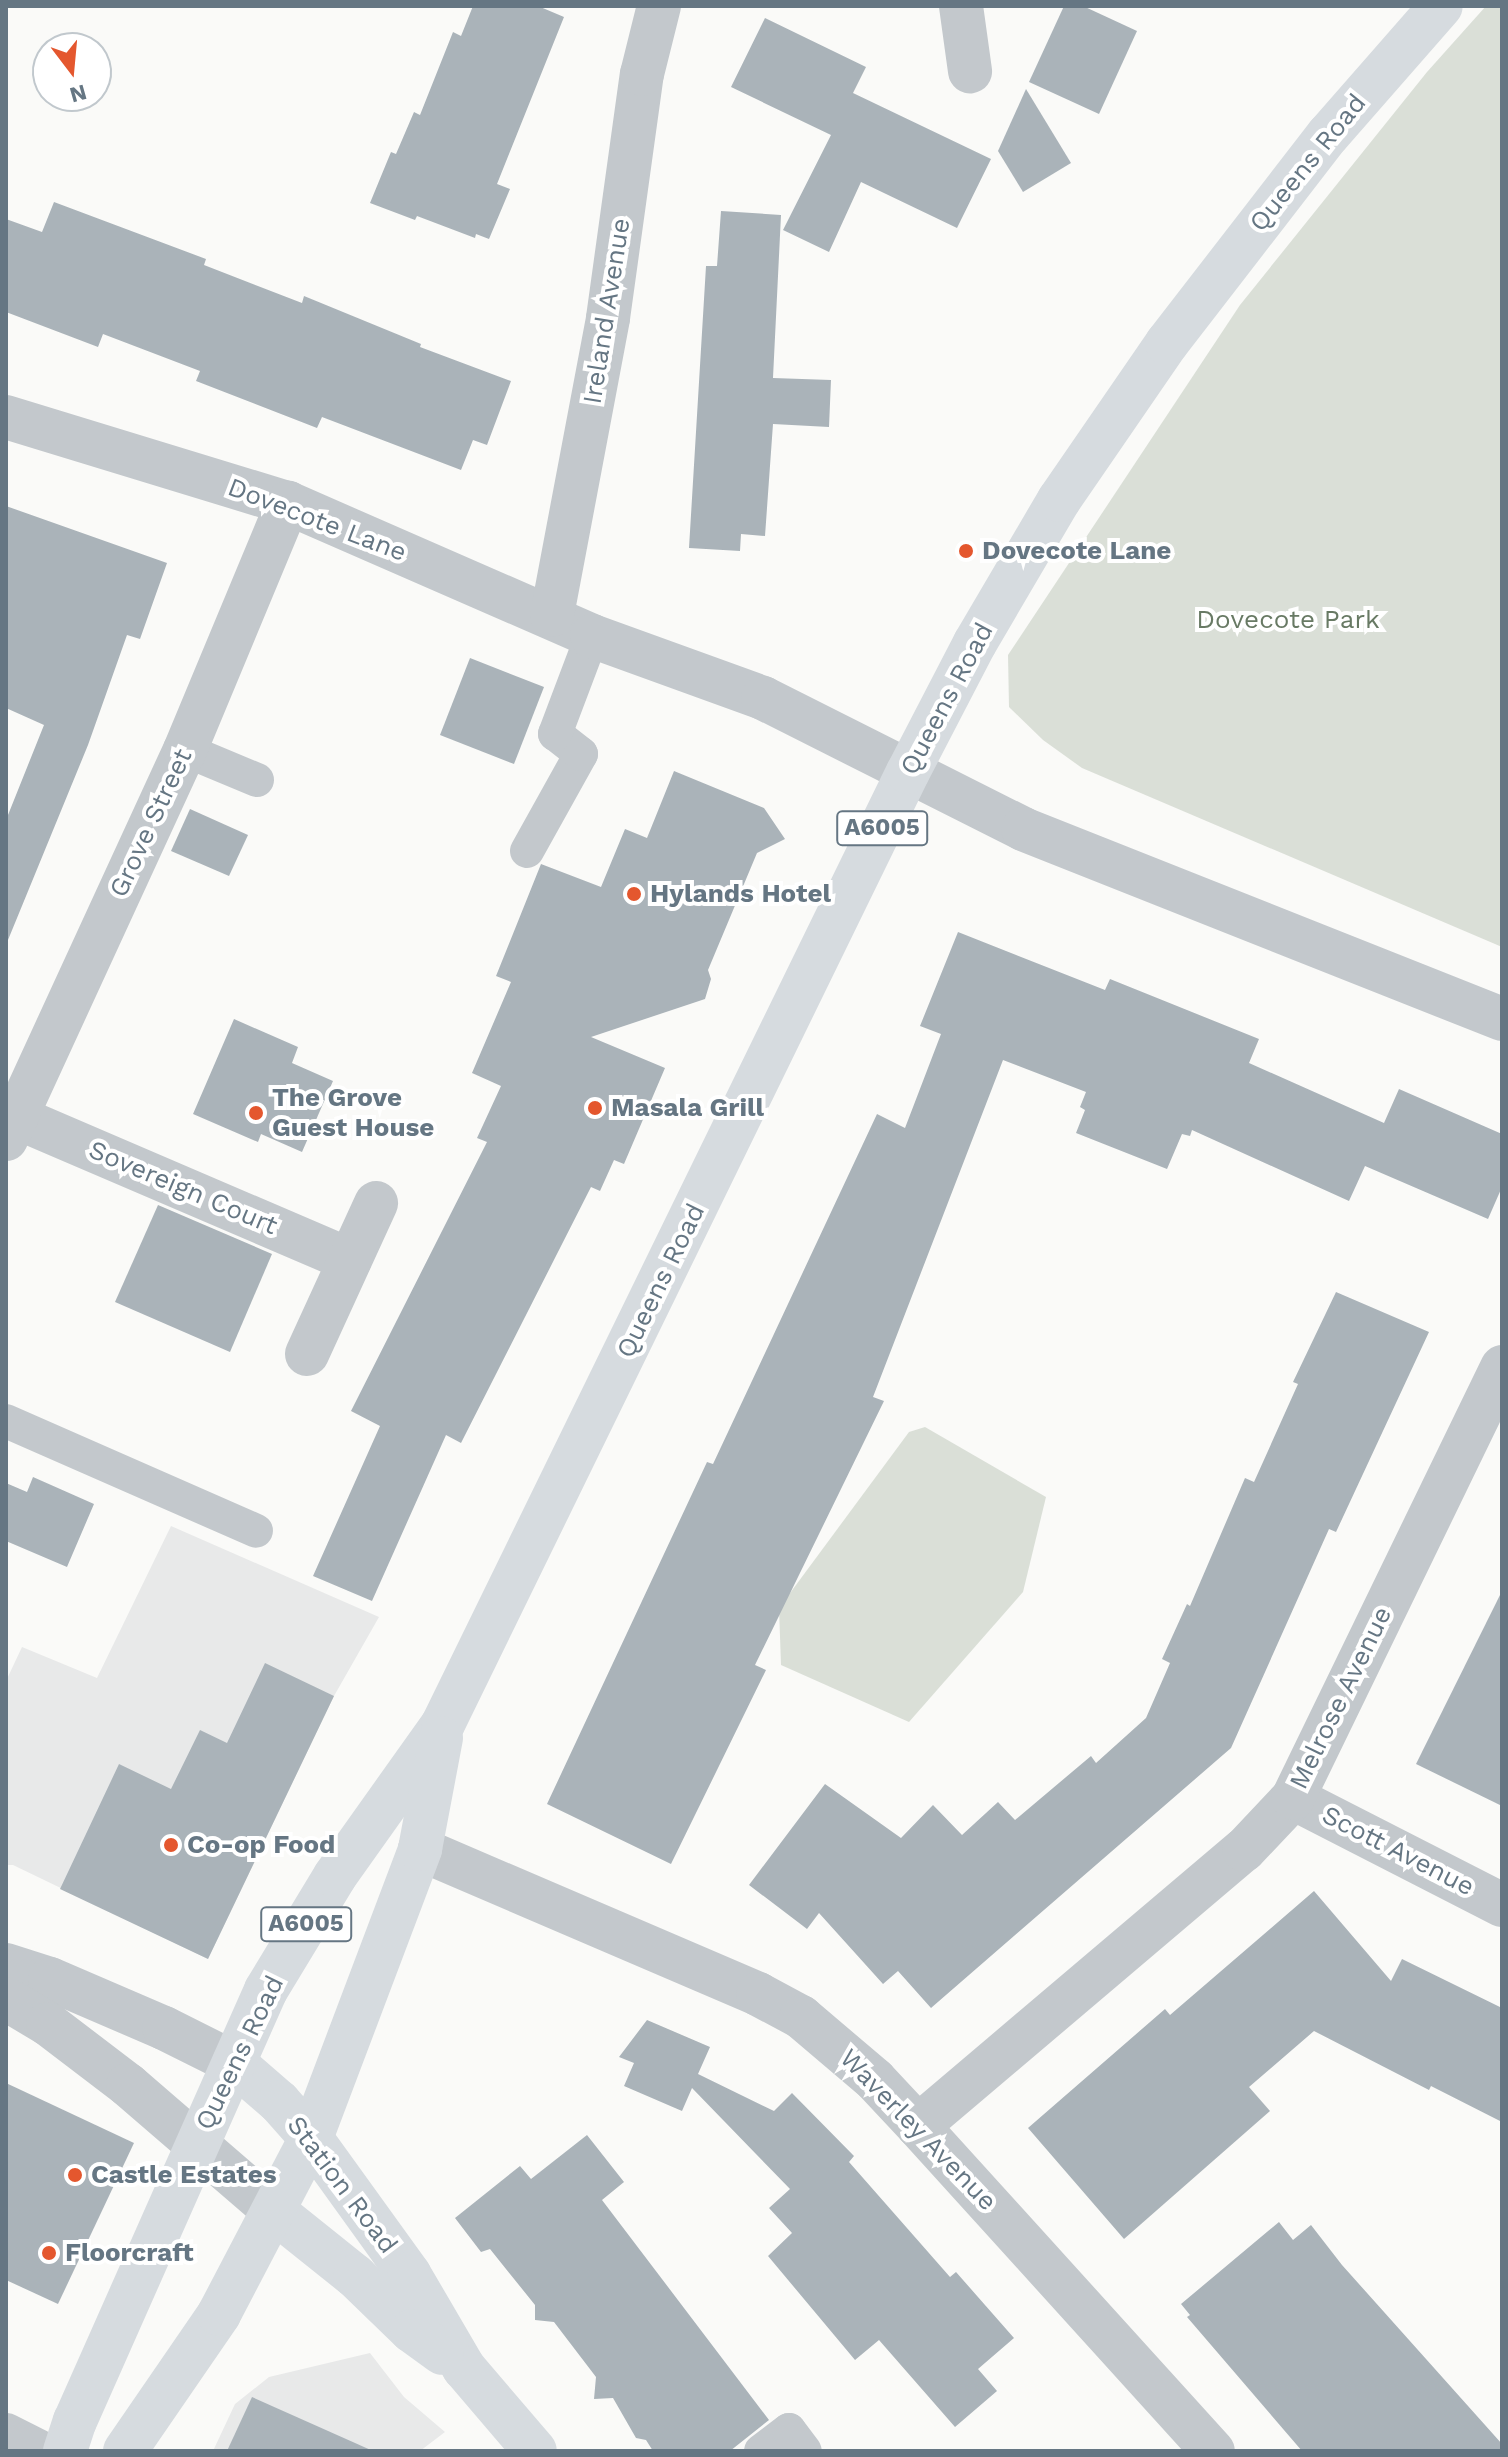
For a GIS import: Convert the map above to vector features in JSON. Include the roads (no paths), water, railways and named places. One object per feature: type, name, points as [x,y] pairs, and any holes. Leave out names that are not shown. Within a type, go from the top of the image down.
[{"type":"main road","name":"Queens Road","points":[[65,2451],[197,2142],[266,1990],[335,1876],[443,1724],[908,772],[975,643],[1059,500],[1167,343],[1328,135],[1441,6]]},
{"type":"main road","name":"Queens Road","points":[[125,2451],[219,2314],[311,2138],[420,1849],[443,1724]]},
{"type":"main road","name":"Station Road","points":[[234,2063],[279,2102],[311,2138],[409,2274],[464,2368],[535,2451]]},
{"type":"main road","name":"Station Road","points":[[275,2212],[355,2276],[412,2331],[464,2368]]},
{"type":"street","name":"Ireland Avenue","points":[[552,615],[608,318],[642,74],[659,6]]},
{"type":"street","points":[[961,6],[970,71]]},
{"type":"street","name":"Dovecote Lane","points":[[6,417],[288,503],[552,615],[592,636],[763,698],[1023,829],[1502,1019]]},
{"type":"street","name":"Grove Street","points":[[11,1128],[185,750],[288,503]]},
{"type":"street","name":"Sovereign Court","points":[[11,1128],[350,1260]]},
{"type":"street","points":[[307,1354],[376,1203]]},
{"type":"street","name":"Melrose Avenue","points":[[918,2126],[1244,1850],[1293,1798],[1502,1367]]},
{"type":"street","name":"Scott Avenue","points":[[1293,1798],[1502,1905]]},
{"type":"street","name":"Waverley Avenue","points":[[420,1849],[758,1994],[801,2017],[875,2080],[1213,2451]]},
{"type":"street","name":"Station Road","points":[[6,1965],[50,1979],[164,2028],[234,2063]]},
{"type":"street","name":"Station Road","points":[[6,1999],[48,2024],[197,2142],[275,2212]]},
{"type":"street","points":[[6,2435],[37,2451]]},
{"type":"lane","points":[[527,851],[581,754],[555,734],[592,636]]},
{"type":"lane","points":[[185,750],[257,780]]},
{"type":"lane","points":[[6,1421],[256,1531]]},
{"type":"lane","points":[[761,2451],[789,2430],[805,2451]]},
{"type":"place","name":"Dovecote Lane","points":[[966,551]]},
{"type":"place","name":"Hylands Hotel","points":[[634,894]]},
{"type":"place","name":"Masala Grill","points":[[595,1108]]},
{"type":"place","name":"The Grove Guest House","points":[[256,1113]]},
{"type":"place","name":"Co-op Food","points":[[171,1845]]},
{"type":"place","name":"Castle Estates","points":[[75,2175]]},
{"type":"place","name":"Floorcraft","points":[[49,2253]]},
{"type":"park label","name":"Dovecote Park","points":[[1288,620]]}]
